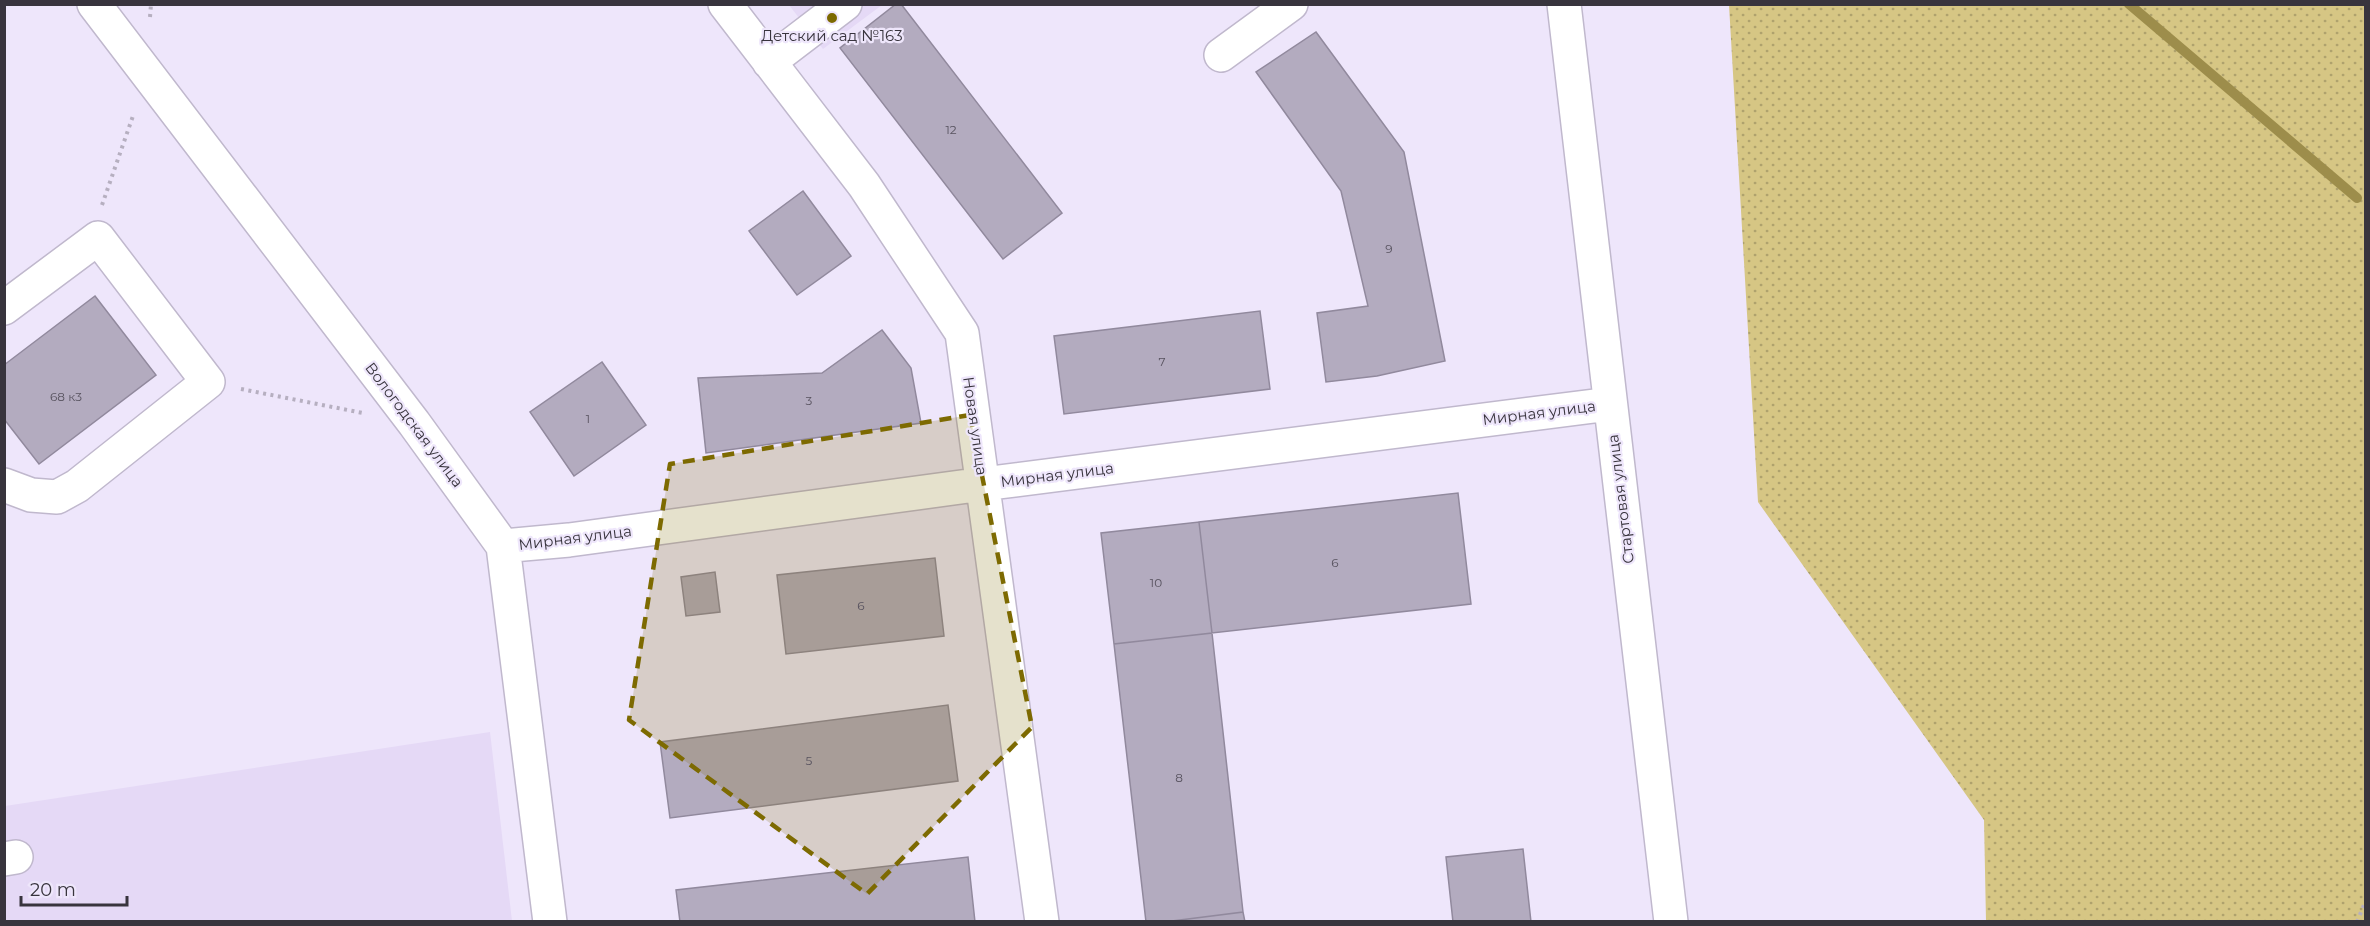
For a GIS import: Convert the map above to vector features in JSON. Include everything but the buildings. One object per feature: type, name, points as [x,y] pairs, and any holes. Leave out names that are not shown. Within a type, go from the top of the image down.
[{"type":"street","name":"Вологодская улица","points":[[94,4],[414,423],[503,546],[550,921]]},
{"type":"street","name":"Новая улица","points":[[725,4],[864,185],[962,333],[1042,921]]},
{"type":"street","points":[[770,62],[844,4]]},
{"type":"street","points":[[1221,55],[1290,4]]},
{"type":"street","name":"Стартовая улица","points":[[1561,6],[1671,921]]},
{"type":"street","points":[[4,308],[98,238],[208,382],[77,486],[57,497],[31,495],[4,485]]},
{"type":"street","name":"Мирная улица","points":[[503,546],[569,540],[983,484],[1610,404]]},
{"type":"path","points":[[98,238],[97,220],[147,74],[151,4]]},
{"type":"path","points":[[208,382],[414,423]]},
{"type":"path","points":[[2357,921],[2366,900]]},
{"type":"highlighted area","points":[[970,415],[1032,727],[867,894],[629,720],[670,464]]},
{"type":"shaded area","name":"Детский сад №163","points":[[789,5],[882,5],[823,49]]},
{"type":"shaded area","points":[[1729,5],[2365,5],[2365,921],[1986,921],[1984,820],[1758,502]]},
{"type":"shaded area","points":[[490,732],[512,921],[5,922],[5,806]]},
{"type":"waterway","points":[[2129,4],[2357,198]]},
{"type":"place","name":"Детский сад №163","points":[[832,18]]}]
